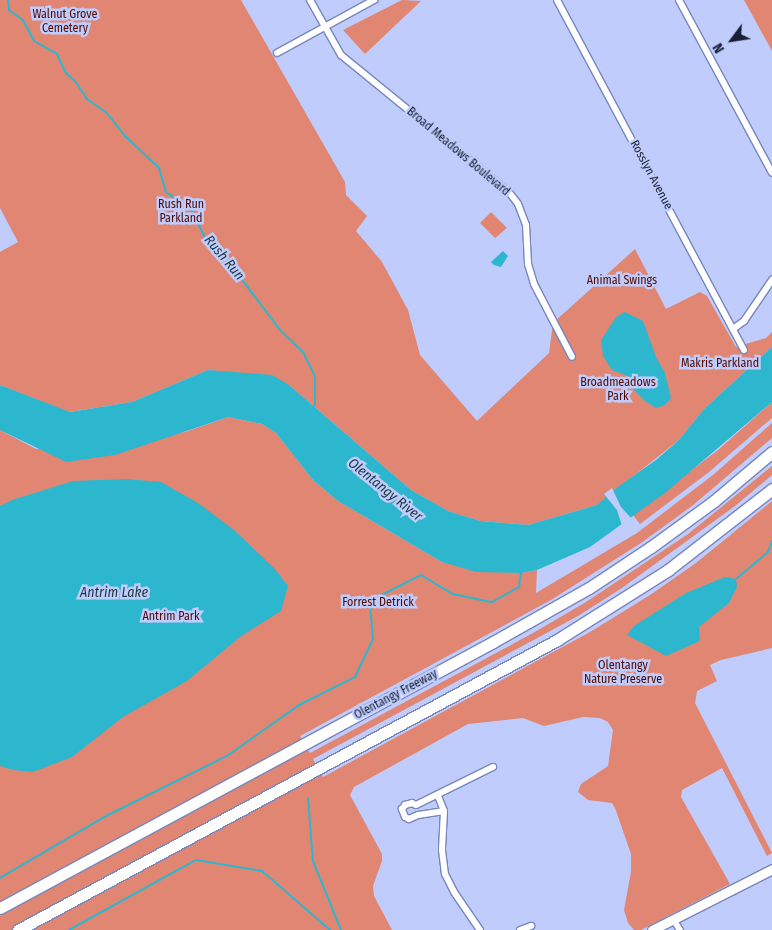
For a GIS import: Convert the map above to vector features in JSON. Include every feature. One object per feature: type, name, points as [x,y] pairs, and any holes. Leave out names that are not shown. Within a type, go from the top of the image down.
[{"type":"highway","name":"Olentangy Freeway","points":[[0,908],[494,642],[589,588],[651,547],[714,501],[772,452]]},
{"type":"highway","points":[[18,930],[557,640],[668,570],[772,489]]},
{"type":"main road","points":[[652,930],[772,869]]},
{"type":"street","name":"Broad Meadows Boulevard","points":[[310,0],[337,51],[346,60],[496,182],[518,204],[526,225],[527,259],[531,278],[572,357]]},
{"type":"street","points":[[277,52],[374,0]]},
{"type":"street","name":"Rosslyn Avenue","points":[[557,0],[744,350]]},
{"type":"street","points":[[679,0],[772,173]]},
{"type":"street","points":[[733,329],[744,321],[772,280]]},
{"type":"street","points":[[444,811],[418,815],[409,819],[402,814],[405,805],[412,803],[416,805],[438,796],[493,767]]},
{"type":"street","points":[[438,796],[444,811],[442,850],[445,874],[454,892],[480,930]]},
{"type":"street","points":[[673,919],[680,930]]},
{"type":"street","points":[[520,930],[531,926]]},
{"type":"green space","name":"Rush Run Parkland","points":[[0,0],[241,0],[345,182],[346,195],[367,216],[356,231],[382,262],[408,310],[420,355],[477,421],[549,353],[553,323],[635,249],[666,309],[700,292],[707,296],[736,347],[766,338],[772,332],[772,347],[704,409],[679,440],[597,505],[528,525],[480,521],[448,511],[411,490],[289,385],[208,370],[132,402],[69,412],[0,385],[0,252],[18,242],[0,208]]},
{"type":"green space","points":[[402,0],[421,1],[365,54],[343,30]]},
{"type":"green space","points":[[744,0],[772,0],[772,51]]},
{"type":"green space","points":[[491,212],[507,228],[495,238],[480,223]]},
{"type":"green space","points":[[772,402],[772,418],[709,472],[640,524],[633,515],[718,450]]},
{"type":"green space","name":"Antrim Park","points":[[228,417],[262,424],[276,433],[313,480],[338,501],[442,562],[521,573],[537,570],[536,593],[637,533],[713,475],[772,423],[772,438],[692,506],[641,543],[551,600],[300,736],[310,753],[533,633],[586,602],[688,534],[772,466],[772,475],[735,506],[622,588],[578,616],[313,759],[323,777],[590,632],[650,595],[696,563],[772,501],[772,648],[721,660],[710,665],[717,681],[697,691],[695,703],[772,853],[767,856],[722,768],[682,790],[681,797],[730,884],[641,930],[634,930],[628,923],[624,910],[631,872],[631,854],[615,808],[612,803],[588,800],[578,792],[581,784],[608,766],[613,730],[608,722],[600,718],[583,717],[544,726],[523,718],[468,724],[354,787],[350,795],[382,854],[382,861],[373,886],[374,896],[392,930],[0,930],[0,430],[36,449],[185,432]]},
{"type":"water","points":[[503,251],[508,256],[501,267],[494,265],[491,262]]},
{"type":"water","points":[[625,312],[643,321],[656,357],[665,373],[671,398],[665,405],[656,408],[646,402],[634,390],[630,377],[612,370],[603,356],[601,340],[617,316]]},
{"type":"water","name":"Olentangy River","points":[[772,347],[772,402],[665,493],[590,547],[537,570],[521,573],[476,572],[442,562],[338,501],[313,480],[276,433],[262,424],[228,417],[115,455],[66,462],[0,430],[0,385],[70,412],[132,402],[208,370],[272,375],[289,385],[411,490],[448,511],[480,521],[528,525],[597,505],[679,440],[704,409]]},
{"type":"water","name":"Antrim Lake","points":[[126,479],[161,482],[198,503],[234,530],[275,569],[288,586],[281,611],[240,637],[187,681],[123,717],[72,757],[33,772],[13,770],[0,766],[0,506],[12,500],[73,481]]},
{"type":"water","points":[[725,577],[736,579],[737,587],[729,603],[699,627],[700,641],[666,656],[627,635],[634,626],[686,593]]},
{"type":"pier","points":[[612,488],[621,507],[632,519],[622,526],[617,510],[604,494]]},
{"type":"waterway","name":"Rush Run","points":[[8,0],[9,10],[23,20],[34,41],[57,54],[66,73],[75,81],[87,99],[107,113],[126,137],[159,168],[166,192],[192,211],[205,238],[218,248],[280,330],[303,352],[315,377],[315,404],[312,409]]},
{"type":"waterway","points":[[736,579],[768,552],[772,541]]},
{"type":"waterway","points":[[0,878],[106,816],[227,756],[299,705],[355,677],[373,639],[370,601],[421,575],[453,594],[492,602],[519,587],[521,573]]},
{"type":"waterway","points":[[308,798],[313,861],[341,930]]},
{"type":"waterway","points":[[69,930],[196,860],[262,871],[330,930]]},
{"type":"park label","name":"Walnut Grove Cemetery","points":[[65,22]]},
{"type":"park label","name":"Animal Swings","points":[[622,281]]},
{"type":"park label","name":"Makris Parkland","points":[[720,364]]},
{"type":"park label","name":"Broadmeadows Park","points":[[618,390]]},
{"type":"park label","name":"Forrest Detrick","points":[[378,603]]},
{"type":"park label","name":"Olentangy Nature Preserve","points":[[623,673]]}]
